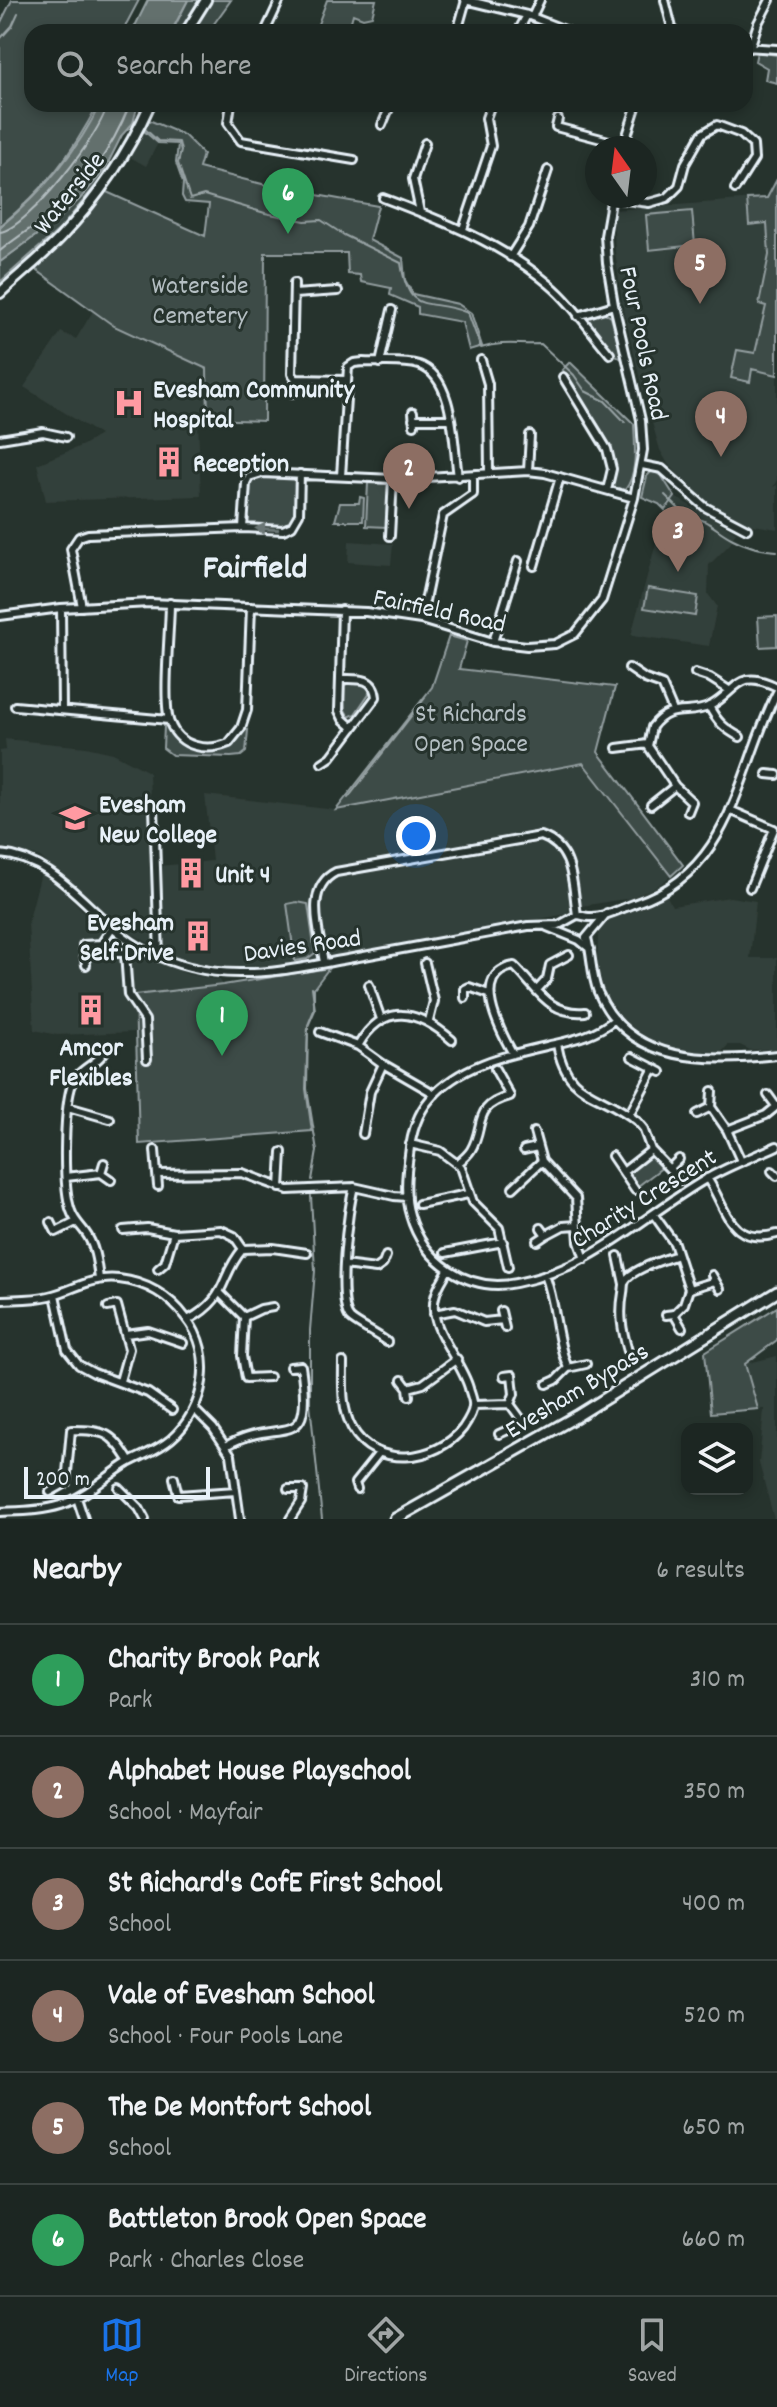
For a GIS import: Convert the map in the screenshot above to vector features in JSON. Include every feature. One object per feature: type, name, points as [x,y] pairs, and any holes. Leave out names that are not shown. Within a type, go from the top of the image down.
[{"type":"highway","name":"Evesham Bypass","points":[[395,1519],[577,1416],[777,1292]]},
{"type":"main road","points":[[191,24],[206,0]]},
{"type":"main road","name":"Waterside","points":[[0,293],[59,238],[100,189],[137,133],[146,112]]},
{"type":"street","points":[[269,24],[280,0]]},
{"type":"street","points":[[459,24],[466,0],[550,24]]},
{"type":"street","points":[[524,24],[540,0]]},
{"type":"street","points":[[665,0],[671,24]]},
{"type":"street","points":[[753,36],[770,0]]},
{"type":"street","points":[[753,48],[777,49]]},
{"type":"street","points":[[230,112],[228,123],[241,141],[354,160]]},
{"type":"street","points":[[382,125],[388,112]]},
{"type":"street","points":[[463,229],[491,146],[486,118],[488,112]]},
{"type":"street","points":[[627,136],[634,112]]},
{"type":"street","points":[[558,119],[556,127],[586,136]]},
{"type":"street","points":[[657,201],[667,198],[679,186],[685,164],[702,134],[717,125],[741,134],[753,145],[754,159],[735,189]]},
{"type":"street","points":[[420,212],[413,179],[424,143]]},
{"type":"street","points":[[510,257],[529,227],[548,170]]},
{"type":"street","points":[[740,180],[749,185]]},
{"type":"street","points":[[384,197],[463,229],[549,284],[610,354]]},
{"type":"street","name":"Four Pools Road","points":[[610,208],[605,236],[614,305],[641,420],[642,465],[634,498]]},
{"type":"street","points":[[292,393],[296,379],[292,368],[294,283]]},
{"type":"street","points":[[294,294],[338,291]]},
{"type":"street","points":[[578,316],[614,305]]},
{"type":"street","points":[[380,363],[392,310]]},
{"type":"street","points":[[481,360],[488,384],[489,472]]},
{"type":"street","points":[[341,476],[347,380],[351,364],[380,363],[414,365],[430,371],[446,392],[458,477]]},
{"type":"street","points":[[563,377],[607,449],[612,469],[607,490]]},
{"type":"street","points":[[296,379],[347,380]]},
{"type":"street","points":[[413,419],[450,419]]},
{"type":"street","points":[[0,439],[43,432],[66,437]]},
{"type":"street","points":[[528,471],[530,435]]},
{"type":"street","points":[[642,465],[662,469],[705,507],[747,529]]},
{"type":"street","points":[[243,528],[246,483],[249,477],[262,473],[393,479],[528,471],[634,498]]},
{"type":"street","points":[[82,607],[71,549],[82,535],[243,528],[283,530],[292,526],[299,514],[300,474]]},
{"type":"street","points":[[421,620],[443,515],[473,494],[473,475]]},
{"type":"street","points":[[534,566],[560,477]]},
{"type":"street","points":[[390,536],[393,479]]},
{"type":"street","name":"Fairfield Road","points":[[0,616],[61,608],[170,603],[342,610],[421,620],[493,642],[540,646],[566,639],[583,627],[602,600],[634,498]]},
{"type":"street","points":[[493,642],[518,561]]},
{"type":"street","points":[[170,603],[169,720],[178,736],[198,747],[229,743],[237,734],[247,710],[251,607]]},
{"type":"street","points":[[61,608],[62,710]]},
{"type":"street","points":[[342,610],[340,715],[353,728]]},
{"type":"street","points":[[629,668],[645,679],[662,685],[673,711]]},
{"type":"street","points":[[695,673],[729,690]]},
{"type":"street","points":[[322,763],[331,757],[374,700],[372,683],[364,679],[340,679]]},
{"type":"street","points":[[324,963],[316,897],[330,874],[344,870],[541,836],[554,841],[566,854],[577,915],[588,917],[607,913],[659,895],[691,871],[708,852],[730,810],[777,690],[766,682],[746,680],[709,706],[673,711],[656,721],[649,732],[648,744],[675,786],[692,802],[688,812]]},
{"type":"street","points":[[15,706],[169,720]]},
{"type":"street","points":[[709,706],[717,721],[740,737]]},
{"type":"street","points":[[617,748],[648,744]]},
{"type":"street","points":[[767,774],[777,775]]},
{"type":"street","points":[[651,805],[675,786]]},
{"type":"street","points":[[154,808],[159,957]]},
{"type":"street","points":[[730,810],[776,830],[750,888]]},
{"type":"street","name":"Davies Road","points":[[0,854],[29,859],[48,870],[112,928],[159,957],[184,966],[236,974],[324,963],[528,926],[547,927],[568,922],[577,915]]},
{"type":"street","points":[[586,937],[607,913]]},
{"type":"street","points":[[588,917],[593,926],[586,937],[598,992],[615,1019],[643,1042],[685,1057],[707,1060],[777,1055]]},
{"type":"street","points":[[568,922],[567,930],[571,937]]},
{"type":"street","name":"Davies Road","points":[[547,927],[571,937],[586,937]]},
{"type":"street","points":[[101,944],[112,928]]},
{"type":"street","points":[[86,965],[83,945],[101,944],[115,953],[125,953],[128,995],[145,1020],[147,1059]]},
{"type":"street","points":[[537,990],[547,979],[550,965],[569,955]]},
{"type":"street","points":[[425,963],[434,1001],[429,1021]]},
{"type":"street","points":[[513,1054],[497,1022],[489,994],[500,972],[511,966],[562,1011],[567,1014],[585,1012]]},
{"type":"street","points":[[369,985],[381,1019]]},
{"type":"street","points":[[465,998],[465,989],[469,987],[489,994]]},
{"type":"street","points":[[358,1046],[381,1019],[405,1015],[429,1021],[452,1040]]},
{"type":"street","name":"Charity Crescent","points":[[615,1019],[591,1034],[481,1064],[435,1094],[418,1119],[410,1144],[406,1174],[410,1216],[420,1240],[448,1270],[481,1283],[500,1285],[545,1275],[585,1259],[707,1178],[777,1146]]},
{"type":"street","points":[[320,1032],[358,1046],[435,1094]]},
{"type":"street","points":[[557,1044],[562,1066],[573,1083],[629,1115],[643,1128],[651,1150],[680,1180]]},
{"type":"street","points":[[99,1279],[94,1251],[76,1222],[68,1199],[68,1107],[75,1078],[81,1070],[103,1056],[107,1047]]},
{"type":"street","points":[[632,1057],[661,1072]]},
{"type":"street","points":[[363,1134],[370,1092],[383,1064]]},
{"type":"street","points":[[629,1115],[654,1068]]},
{"type":"street","points":[[457,1164],[470,1152],[483,1113],[498,1100],[510,1096],[495,1069]]},
{"type":"street","points":[[712,1091],[711,1107],[727,1130],[741,1161]]},
{"type":"street","points":[[727,1130],[766,1115],[777,1106],[768,1095]]},
{"type":"street","points":[[68,1107],[110,1119]]},
{"type":"street","points":[[697,1114],[711,1107]]},
{"type":"street","points":[[534,1132],[542,1161],[576,1198],[579,1242],[585,1259]]},
{"type":"street","points":[[410,1144],[440,1151],[457,1164],[465,1175],[468,1194],[499,1228],[508,1267]]},
{"type":"street","points":[[524,1150],[537,1147]]},
{"type":"street","points":[[155,1150],[158,1186]]},
{"type":"street","points":[[623,1172],[651,1150]]},
{"type":"street","points":[[280,1188],[282,1152]]},
{"type":"street","points":[[612,1156],[635,1190]]},
{"type":"street","points":[[670,1168],[679,1159]]},
{"type":"street","points":[[513,1188],[542,1161]]},
{"type":"street","points":[[101,1173],[104,1163]]},
{"type":"street","points":[[272,1164],[283,1163]]},
{"type":"street","points":[[66,1177],[101,1173],[111,1180]]},
{"type":"street","points":[[157,1174],[242,1173],[288,1190],[354,1187],[407,1197]]},
{"type":"street","points":[[707,1178],[725,1215],[740,1231],[758,1238],[777,1234]]},
{"type":"street","points":[[354,1187],[343,1296],[347,1313],[387,1342]]},
{"type":"street","points":[[419,1204],[468,1194]]},
{"type":"street","points":[[654,1215],[668,1232],[689,1289],[684,1304],[674,1314],[666,1315]]},
{"type":"street","points":[[51,1222],[56,1232],[76,1222]]},
{"type":"street","points":[[537,1241],[563,1226],[577,1225]]},
{"type":"street","points":[[123,1230],[147,1228],[174,1233],[226,1231],[243,1249]]},
{"type":"street","points":[[541,1228],[546,1235]]},
{"type":"street","points":[[158,1269],[165,1263],[174,1233]]},
{"type":"street","points":[[445,1253],[503,1242]]},
{"type":"street","points":[[188,1320],[200,1314],[221,1294],[234,1260],[243,1249],[307,1253]]},
{"type":"street","points":[[624,1284],[628,1277],[678,1255]]},
{"type":"street","points":[[344,1265],[376,1269],[383,1264],[386,1256]]},
{"type":"street","points":[[618,1256],[624,1284],[620,1322],[628,1351]]},
{"type":"street","points":[[343,1362],[344,1402],[351,1425],[360,1439],[379,1453],[405,1457],[438,1449],[456,1436],[474,1405],[464,1372],[434,1314],[435,1295],[448,1270]]},
{"type":"street","points":[[545,1275],[554,1304],[559,1344],[568,1368]]},
{"type":"street","points":[[689,1289],[714,1278],[720,1289]]},
{"type":"street","points":[[0,1300],[55,1295],[99,1279],[118,1279],[151,1288],[172,1302],[188,1320],[199,1342],[204,1373],[194,1409],[182,1428],[149,1454],[130,1462],[77,1498],[49,1508],[0,1512]]},
{"type":"street","points":[[221,1294],[244,1317],[242,1356],[246,1378],[269,1377]]},
{"type":"street","points":[[55,1295],[69,1355],[85,1370],[148,1393],[172,1410]]},
{"type":"street","points":[[108,1307],[117,1305],[129,1349],[120,1381]]},
{"type":"street","points":[[244,1317],[273,1307]]},
{"type":"street","points":[[434,1314],[455,1310],[484,1322],[503,1320]]},
{"type":"street","points":[[501,1311],[505,1328]]},
{"type":"street","points":[[674,1314],[682,1328]]},
{"type":"street","points":[[620,1322],[631,1321]]},
{"type":"street","points":[[126,1334],[148,1331],[183,1343]]},
{"type":"street","points":[[402,1380],[409,1392],[457,1359]]},
{"type":"street","points":[[547,1384],[568,1368],[586,1364]]},
{"type":"street","points":[[226,1446],[256,1432],[284,1431],[300,1420],[306,1404],[301,1366],[290,1367]]},
{"type":"street","points":[[504,1376],[512,1375],[514,1394],[510,1404]]},
{"type":"street","points":[[332,1377],[343,1377]]},
{"type":"street","points":[[474,1405],[510,1404]]},
{"type":"street","points":[[510,1404],[521,1419]]},
{"type":"street","points":[[194,1409],[213,1428],[231,1455],[240,1519]]},
{"type":"street","points":[[521,1419],[530,1417]]},
{"type":"street","points":[[499,1434],[519,1425],[521,1419]]},
{"type":"street","points":[[50,1492],[66,1483],[71,1430],[101,1432],[111,1436],[130,1462]]},
{"type":"street","points":[[357,1489],[355,1483],[379,1453]]},
{"type":"street","points":[[174,1478],[178,1495],[236,1491]]},
{"type":"street","points":[[119,1488],[139,1508],[145,1519]]},
{"type":"street","points":[[288,1489],[303,1489],[301,1502],[290,1519]]},
{"type":"street","points":[[77,1498],[84,1519]]},
{"type":"shaded area","points":[[144,131],[158,143],[146,166],[130,157]]},
{"type":"shaded area","points":[[777,179],[777,480],[773,487],[777,485],[777,529],[747,524],[705,501],[668,464],[660,450],[643,392],[622,303],[614,305],[622,301],[613,210],[767,198]]},
{"type":"shaded area","name":"Evesham Community Hospital","points":[[93,311],[114,326],[207,369],[208,419],[198,421],[201,496],[46,501],[37,464],[100,435],[24,387],[61,332],[76,339]]},
{"type":"shaded area","points":[[675,497],[736,532],[730,544],[709,565],[708,594],[717,606],[709,646],[631,635],[665,510]]},
{"type":"shaded area","points":[[349,541],[393,544],[391,565],[348,562]]},
{"type":"shaded area","name":"Evesham New College","points":[[5,739],[86,747],[113,753],[149,772],[155,941],[152,945],[123,929],[40,857],[0,847],[0,751],[6,750]]},
{"type":"shaded area","points":[[584,763],[671,876],[656,887],[631,898],[582,906],[564,845],[546,834],[530,833],[419,855],[544,841],[559,851],[563,861],[571,908],[567,914],[265,968],[214,968],[173,958],[163,952],[159,866],[212,861],[205,795],[336,810]]},
{"type":"shaded area","points":[[41,873],[68,895],[109,938],[125,949],[187,974],[220,980],[223,985],[136,995],[136,1032],[57,1035],[34,1030],[28,923]]},
{"type":"shaded area","points":[[667,896],[672,906],[730,897],[756,901],[750,958],[777,958],[777,1049],[750,1050],[740,1045],[728,1045],[721,1053],[713,1055],[666,1048],[635,1030],[605,995],[597,966],[601,927],[612,917]]},
{"type":"shaded area","points":[[777,1356],[777,1519],[774,1519],[759,1463],[764,1409],[758,1409],[745,1364]]},
{"type":"green space","points":[[12,0],[139,0],[126,24],[24,24],[24,112],[94,112],[56,171],[0,226],[0,24]]},
{"type":"green space","points":[[188,0],[231,0],[214,24],[176,24]]},
{"type":"green space","points":[[327,0],[376,0],[372,16],[363,18],[353,14],[350,24],[318,24]]},
{"type":"green space","points":[[757,52],[777,55],[777,83],[765,80],[767,68],[755,61]]},
{"type":"green space","name":"Waterside Cemetery","points":[[149,120],[184,135],[203,154],[199,168],[278,188],[378,206],[369,240],[403,258],[405,280],[413,294],[458,304],[471,313],[482,346],[469,350],[462,322],[418,314],[418,307],[390,295],[391,288],[361,282],[360,275],[348,274],[347,253],[265,253],[264,421],[208,419],[207,369],[114,326],[31,266],[100,189],[205,236],[209,204],[185,202],[176,163],[178,144],[158,143],[144,131]]},
{"type":"green space","points":[[104,171],[106,173],[61,228],[0,282],[0,262],[57,220]]},
{"type":"green space","points":[[777,179],[777,375],[752,369],[750,382],[731,378],[737,350],[755,353],[766,306],[759,304],[769,255],[767,223],[749,225],[747,199],[767,198]]},
{"type":"green space","points":[[692,211],[695,245],[649,250],[646,215]]},
{"type":"green space","points":[[603,312],[611,317],[623,360],[587,324],[589,316]]},
{"type":"green space","points":[[570,362],[634,424],[634,468],[625,490],[613,487],[614,462],[607,440],[567,380],[569,376],[562,370]]},
{"type":"green space","points":[[652,471],[661,475],[675,497],[665,510],[642,497],[647,476]]},
{"type":"green space","points":[[254,474],[300,474],[297,521],[283,530],[243,528],[246,483]]},
{"type":"green space","points":[[368,483],[390,484],[387,527],[366,526]]},
{"type":"green space","points":[[360,497],[364,498],[363,521],[335,521],[340,503],[359,503]]},
{"type":"green space","points":[[648,588],[698,596],[695,616],[644,608]]},
{"type":"green space","points":[[777,616],[777,646],[760,647],[758,617]]},
{"type":"green space","name":"St Richards Open Space","points":[[449,636],[467,641],[459,669],[615,687],[598,752],[683,865],[671,876],[583,763],[336,810],[432,687]]},
{"type":"green space","points":[[348,682],[367,683],[372,689],[355,714],[349,717],[345,710],[343,688]]},
{"type":"green space","points":[[164,726],[168,726],[184,744],[204,751],[226,747],[244,730],[248,730],[246,752],[231,757],[172,755],[163,748]]},
{"type":"green space","points":[[287,904],[308,904],[315,953],[307,959],[295,961]]},
{"type":"green space","points":[[329,968],[314,988],[314,1010],[308,1025],[306,1089],[312,1131],[139,1144],[135,995]]},
{"type":"green space","points":[[651,1155],[663,1167],[638,1186],[628,1172]]},
{"type":"green space","points":[[777,1307],[777,1340],[745,1364],[758,1409],[711,1413],[705,1352]]},
{"type":"water","points":[[148,0],[188,0],[175,24],[136,24]]},
{"type":"water","points":[[96,112],[136,112],[133,123],[122,135],[104,171],[80,199],[0,262],[0,227],[57,171]]},
{"type":"waterway","points":[[0,39],[12,26],[18,13]]},
{"type":"waterway","points":[[145,129],[158,141],[179,142],[181,151],[178,163],[190,199],[204,195],[265,213],[305,221],[321,220],[401,263],[405,281],[415,299],[468,313],[481,348],[503,344],[541,344],[574,375],[585,391],[605,401],[625,422]]},
{"type":"waterway","points":[[665,495],[687,517],[706,522],[743,544],[777,551]]},
{"type":"waterway","points":[[348,798],[425,698]]},
{"type":"waterway","points":[[312,987],[315,1010],[308,1026],[307,1089],[317,1151],[312,1180]]},
{"type":"waterway","points":[[311,1196],[315,1271],[310,1330],[310,1403],[322,1519]]},
{"type":"place","name":"Battleton Brook Open Space","points":[[288,234]]},
{"type":"place","name":"The De Montfort School","points":[[700,304]]},
{"type":"place","name":"Evesham Community Hospital","points":[[129,403]]},
{"type":"place","name":"Vale of Evesham School","points":[[721,457]]},
{"type":"place","name":"Reception","points":[[169,462]]},
{"type":"place","name":"Alphabet House Playschool","points":[[409,509]]},
{"type":"place","name":"St Richard's CofE First School","points":[[678,572]]},
{"type":"place","name":"Evesham New College","points":[[75,818]]},
{"type":"place","name":"Unit 4","points":[[191,873]]},
{"type":"place","name":"Evesham Self Drive","points":[[198,936]]},
{"type":"place","name":"Amcor Flexibles","points":[[91,1010]]},
{"type":"place","name":"Charity Brook Park","points":[[222,1056]]},
{"type":"district","name":"Fairfield","points":[[255,565]]}]
